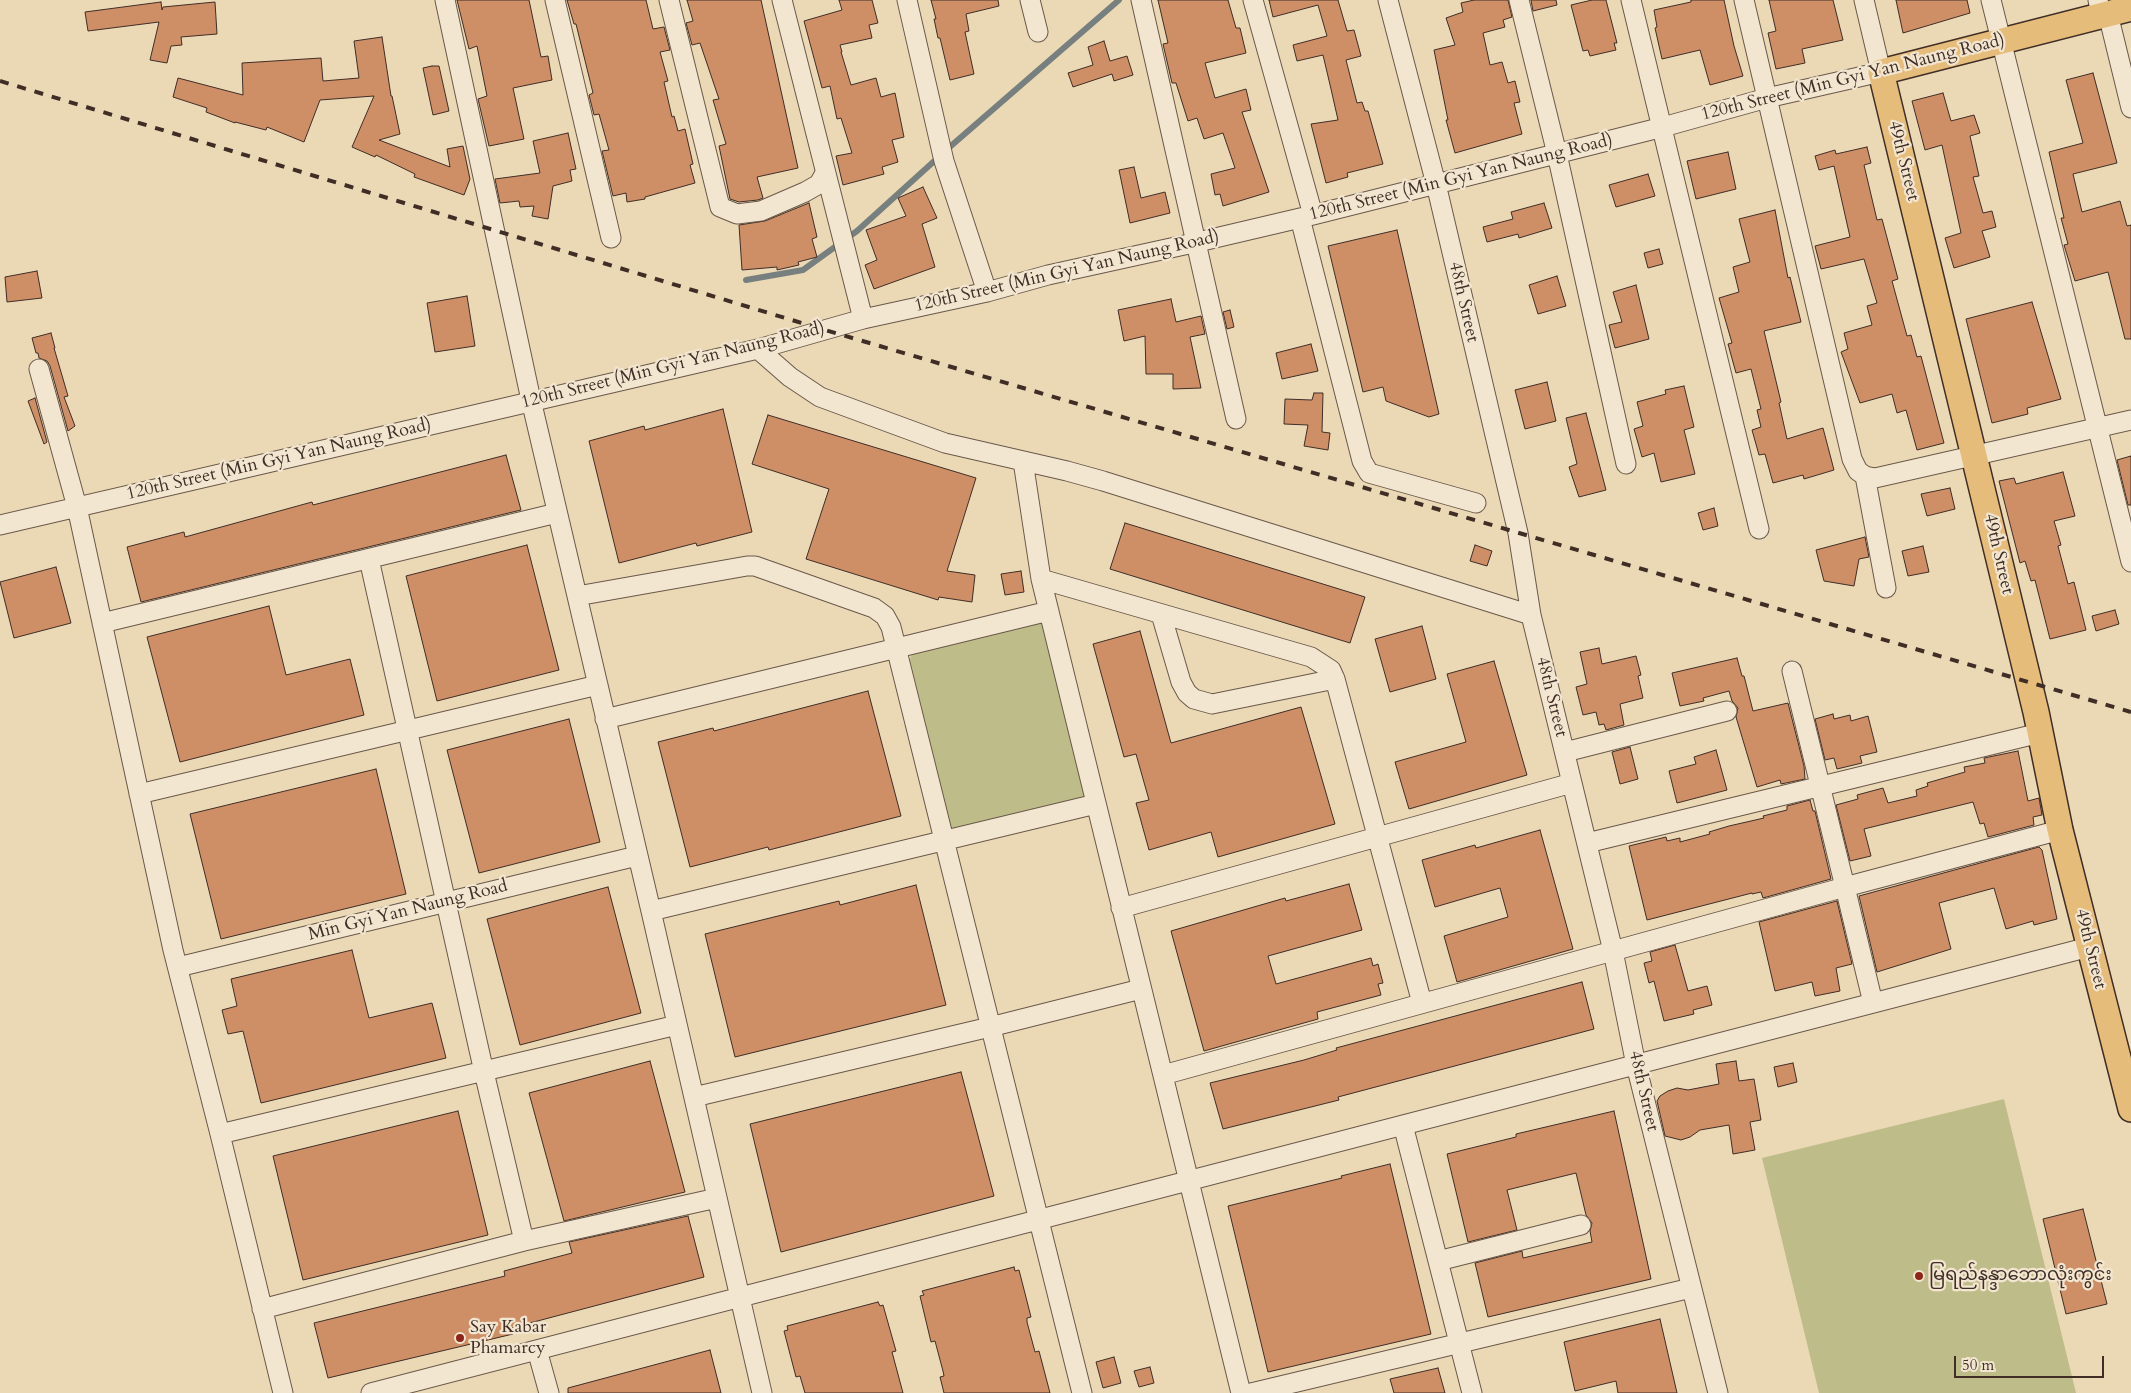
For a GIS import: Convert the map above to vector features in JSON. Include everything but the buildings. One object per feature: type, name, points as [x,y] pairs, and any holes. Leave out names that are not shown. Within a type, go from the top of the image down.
[{"type":"main road","name":"120th Street (Min Gyi Yan Naung Road)","points":[[1881,72],[2001,41],[2109,9]]},
{"type":"main road","name":"49th Street","points":[[1881,72],[2040,733],[2060,830],[2089,947],[2127,1079],[2131,1109]]},
{"type":"street","points":[[445,0],[531,400],[762,1393]]},
{"type":"street","points":[[555,0],[611,238]]},
{"type":"street","points":[[669,0],[720,208],[737,214],[761,210],[805,192],[819,184],[826,173]]},
{"type":"street","points":[[782,0],[862,319]]},
{"type":"street","points":[[907,0],[944,161],[987,292]]},
{"type":"street","points":[[1030,0],[1038,32]]},
{"type":"street","points":[[1141,0],[1198,242],[1236,419]]},
{"type":"street","points":[[1253,0],[1306,216],[1362,461],[1369,473],[1476,503]]},
{"type":"street","name":"48th Street","points":[[1388,0],[1436,184],[1518,533],[1531,614],[1613,951],[1636,1065],[1718,1393]]},
{"type":"street","points":[[1519,0],[1557,154],[1626,464]]},
{"type":"street","points":[[1631,0],[1759,529]]},
{"type":"street","points":[[1744,0],[1852,459],[1858,471],[1865,476],[1875,478],[2131,420]]},
{"type":"street","name":"49th Street","points":[[1864,0],[1881,72]]},
{"type":"street","points":[[1991,0],[2096,428],[2131,562]]},
{"type":"street","points":[[2109,9],[2131,108]]},
{"type":"street","name":"120th Street (Min Gyi Yan Naung Road)","points":[[0,525],[531,400],[758,349],[862,319],[987,292],[1048,275],[1306,216],[1663,127],[1767,98],[1881,72]]},
{"type":"street","points":[[758,349],[790,377],[820,398],[945,443],[1067,470],[1531,614]]},
{"type":"street","points":[[39,368],[76,507],[138,794],[178,967],[283,1393]]},
{"type":"street","points":[[1022,461],[1041,579],[1241,1393]]},
{"type":"street","points":[[1865,476],[1886,588]]},
{"type":"street","points":[[102,624],[557,514]]},
{"type":"street","points":[[369,559],[484,1072],[524,1241]]},
{"type":"street","points":[[577,596],[735,566],[755,566],[874,608],[885,616],[891,627],[1082,1393]]},
{"type":"street","points":[[1041,579],[1311,657],[1331,670],[1422,1003]]},
{"type":"street","points":[[606,719],[1049,611]]},
{"type":"street","points":[[1161,614],[1181,682],[1187,693],[1194,699],[1212,704],[1335,679]]},
{"type":"street","points":[[1792,671],[1873,1003]]},
{"type":"street","points":[[138,794],[598,685]]},
{"type":"street","points":[[1565,752],[1727,710]]},
{"type":"street","points":[[1587,843],[2040,733]]},
{"type":"street","points":[[1121,908],[1572,783]]},
{"type":"street","points":[[651,911],[1096,804]]},
{"type":"street","points":[[1162,1075],[1845,887],[2060,830]]},
{"type":"street","name":"Min Gyi Yan Naung Road","points":[[178,967],[638,856]]},
{"type":"street","points":[[371,1393],[2089,947]]},
{"type":"street","points":[[694,1097],[1141,989]]},
{"type":"street","points":[[220,1134],[677,1025]]},
{"type":"street","points":[[1403,1125],[1472,1393]]},
{"type":"street","points":[[262,1309],[524,1241],[717,1198]]},
{"type":"street","points":[[1438,1261],[1581,1225]]},
{"type":"street","points":[[1251,1393],[1691,1288]]},
{"type":"street","points":[[537,1350],[549,1393]]},
{"type":"shaded area","points":[[1040,621],[1044,623],[1087,796],[1083,800],[953,829],[950,824],[910,660],[911,655],[915,652]]},
{"type":"shaded area","name":"မြရည်နန္ဒာဘောလုံးကွင်း","points":[[2004,1099],[2076,1393],[1819,1393],[1762,1158]]},
{"type":"waterway","points":[[746,280],[803,270],[857,231],[952,145],[1119,0]]},
{"type":"railway","points":[[0,81],[825,330],[2131,712]]},
{"type":"place","name":"မြရည်နန္ဒာဘောလုံးကွင်း","points":[[1919,1276]]},
{"type":"place","name":"Say Kabar Phamarcy","points":[[460,1338]]}]
